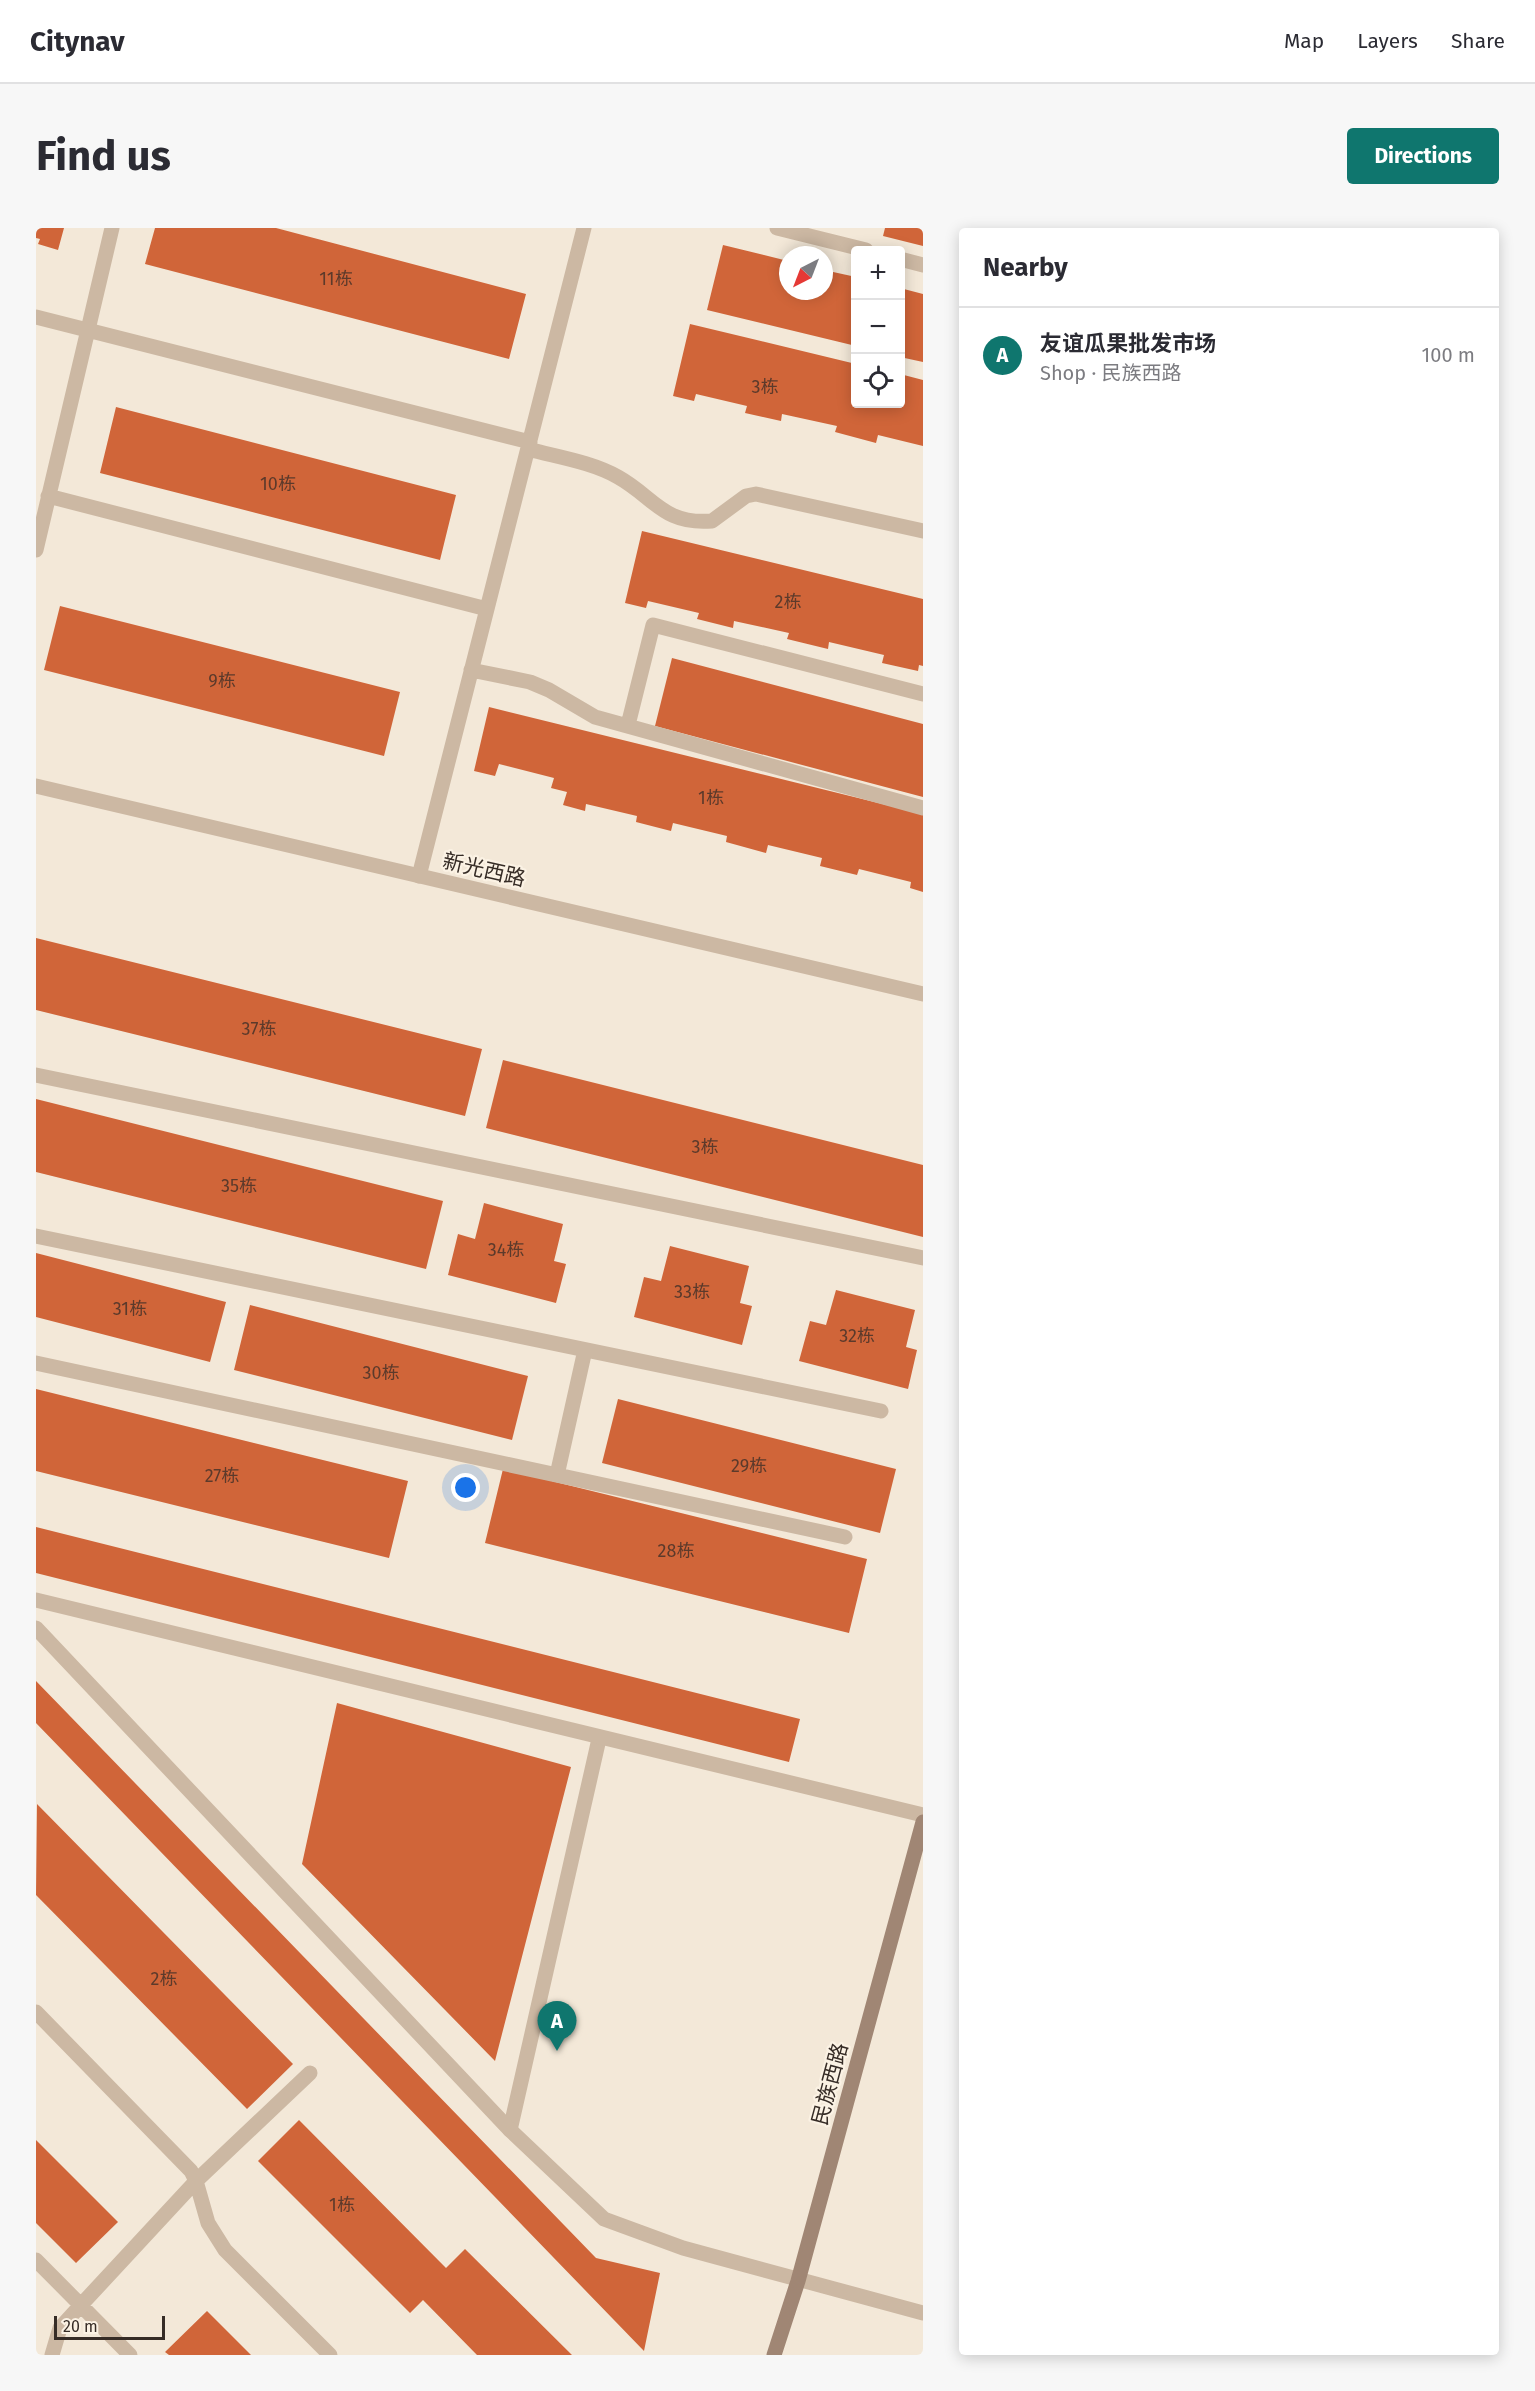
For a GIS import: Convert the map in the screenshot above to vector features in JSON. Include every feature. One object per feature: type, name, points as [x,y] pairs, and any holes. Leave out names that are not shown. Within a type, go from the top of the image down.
[{"type":"main road","name":"民族西路","points":[[774,2355],[798,2281],[923,1822]]},
{"type":"street","points":[[36,550],[86,330],[112,228]]},
{"type":"street","points":[[419,876],[584,228]]},
{"type":"street","points":[[777,228],[851,246]]},
{"type":"street","points":[[905,260],[923,265]]},
{"type":"street","points":[[36,317],[529,445],[600,468],[618,477],[662,511],[683,518],[701,522],[712,521],[746,496],[756,494],[923,531]]},
{"type":"street","points":[[48,496],[487,609]]},
{"type":"street","points":[[628,725],[653,625],[923,694]]},
{"type":"street","points":[[471,670],[530,682],[549,690],[595,717],[923,808]]},
{"type":"street","name":"新光西路","points":[[36,786],[923,994]]},
{"type":"street","points":[[36,1075],[923,1258]]},
{"type":"street","points":[[36,1236],[881,1411]]},
{"type":"street","points":[[556,1475],[585,1350]]},
{"type":"street","points":[[36,1363],[845,1537]]},
{"type":"street","points":[[36,1600],[599,1739],[923,1815]]},
{"type":"street","points":[[36,1628],[510,2130],[604,2219],[683,2248],[923,2313]]},
{"type":"street","points":[[510,2130],[599,1739]]},
{"type":"street","points":[[36,2012],[177,2155],[196,2181],[208,2223],[225,2250],[330,2355]]},
{"type":"street","points":[[52,2355],[60,2328],[81,2305],[196,2181],[310,2073]]},
{"type":"street","points":[[36,2260],[130,2355]]},
{"type":"building","points":[[36,228],[64,228],[58,250],[38,244],[40,239],[36,238]]},
{"type":"building","points":[[155,228],[276,228],[526,294],[509,359],[145,264]]},
{"type":"building","points":[[885,228],[923,228],[923,246],[883,236]]},
{"type":"building","points":[[723,245],[779,259],[779,300],[833,300],[833,272],[851,276],[851,345],[707,310]]},
{"type":"building","points":[[905,289],[923,294],[923,362],[905,358]]},
{"type":"building","points":[[690,324],[851,363],[851,408],[905,408],[905,375],[923,380],[923,446],[878,435],[876,443],[835,432],[837,426],[782,414],[781,421],[745,413],[747,406],[696,394],[694,401],[673,396]]},
{"type":"building","points":[[116,407],[456,495],[440,560],[100,473]]},
{"type":"building","points":[[642,531],[923,599],[923,666],[919,665],[918,671],[882,663],[884,655],[829,642],[828,649],[787,639],[789,633],[734,621],[733,628],[697,619],[699,613],[648,601],[646,608],[625,603]]},
{"type":"building","points":[[60,606],[400,692],[384,756],[44,670]]},
{"type":"building","points":[[672,658],[923,724],[923,797],[655,726]]},
{"type":"building","points":[[489,707],[923,814],[923,892],[910,888],[911,882],[859,869],[857,875],[820,866],[822,858],[768,845],[766,853],[726,842],[727,836],[673,823],[671,831],[636,822],[637,816],[586,804],[585,811],[563,805],[567,792],[551,788],[554,778],[499,764],[495,776],[474,771]]},
{"type":"building","points":[[36,938],[482,1049],[465,1116],[36,1010]]},
{"type":"building","points":[[503,1060],[923,1165],[923,1237],[486,1128]]},
{"type":"building","points":[[36,1099],[443,1201],[426,1269],[36,1172]]},
{"type":"building","points":[[484,1203],[563,1224],[554,1261],[566,1264],[556,1303],[448,1275],[458,1234],[475,1239]]},
{"type":"building","points":[[670,1246],[749,1266],[740,1303],[752,1306],[742,1345],[634,1317],[644,1277],[661,1281]]},
{"type":"building","points":[[36,1253],[226,1302],[210,1362],[36,1317]]},
{"type":"building","points":[[836,1290],[915,1310],[906,1347],[917,1350],[908,1389],[799,1361],[810,1321],[826,1325]]},
{"type":"building","points":[[250,1305],[528,1376],[512,1440],[234,1370]]},
{"type":"building","points":[[36,1389],[408,1481],[389,1558],[36,1471]]},
{"type":"building","points":[[618,1399],[896,1469],[880,1533],[602,1463]]},
{"type":"building","points":[[503,1469],[867,1559],[849,1633],[485,1543]]},
{"type":"building","points":[[36,1527],[800,1719],[789,1762],[36,1573]]},
{"type":"building","points":[[36,1681],[596,2258],[660,2273],[644,2351],[36,1723]]},
{"type":"building","points":[[337,1703],[571,1767],[495,2061],[302,1864]]},
{"type":"building","points":[[37,1804],[293,2064],[247,2109],[36,1895]]},
{"type":"building","points":[[299,2120],[446,2268],[465,2249],[572,2355],[477,2355],[423,2300],[410,2313],[258,2161]]},
{"type":"building","points":[[36,2140],[118,2222],[76,2263],[36,2223]]},
{"type":"building","points":[[207,2311],[251,2355],[169,2355],[165,2352]]},
{"type":"place","name":"友谊瓜果批发市场","points":[[557,2051]]}]
